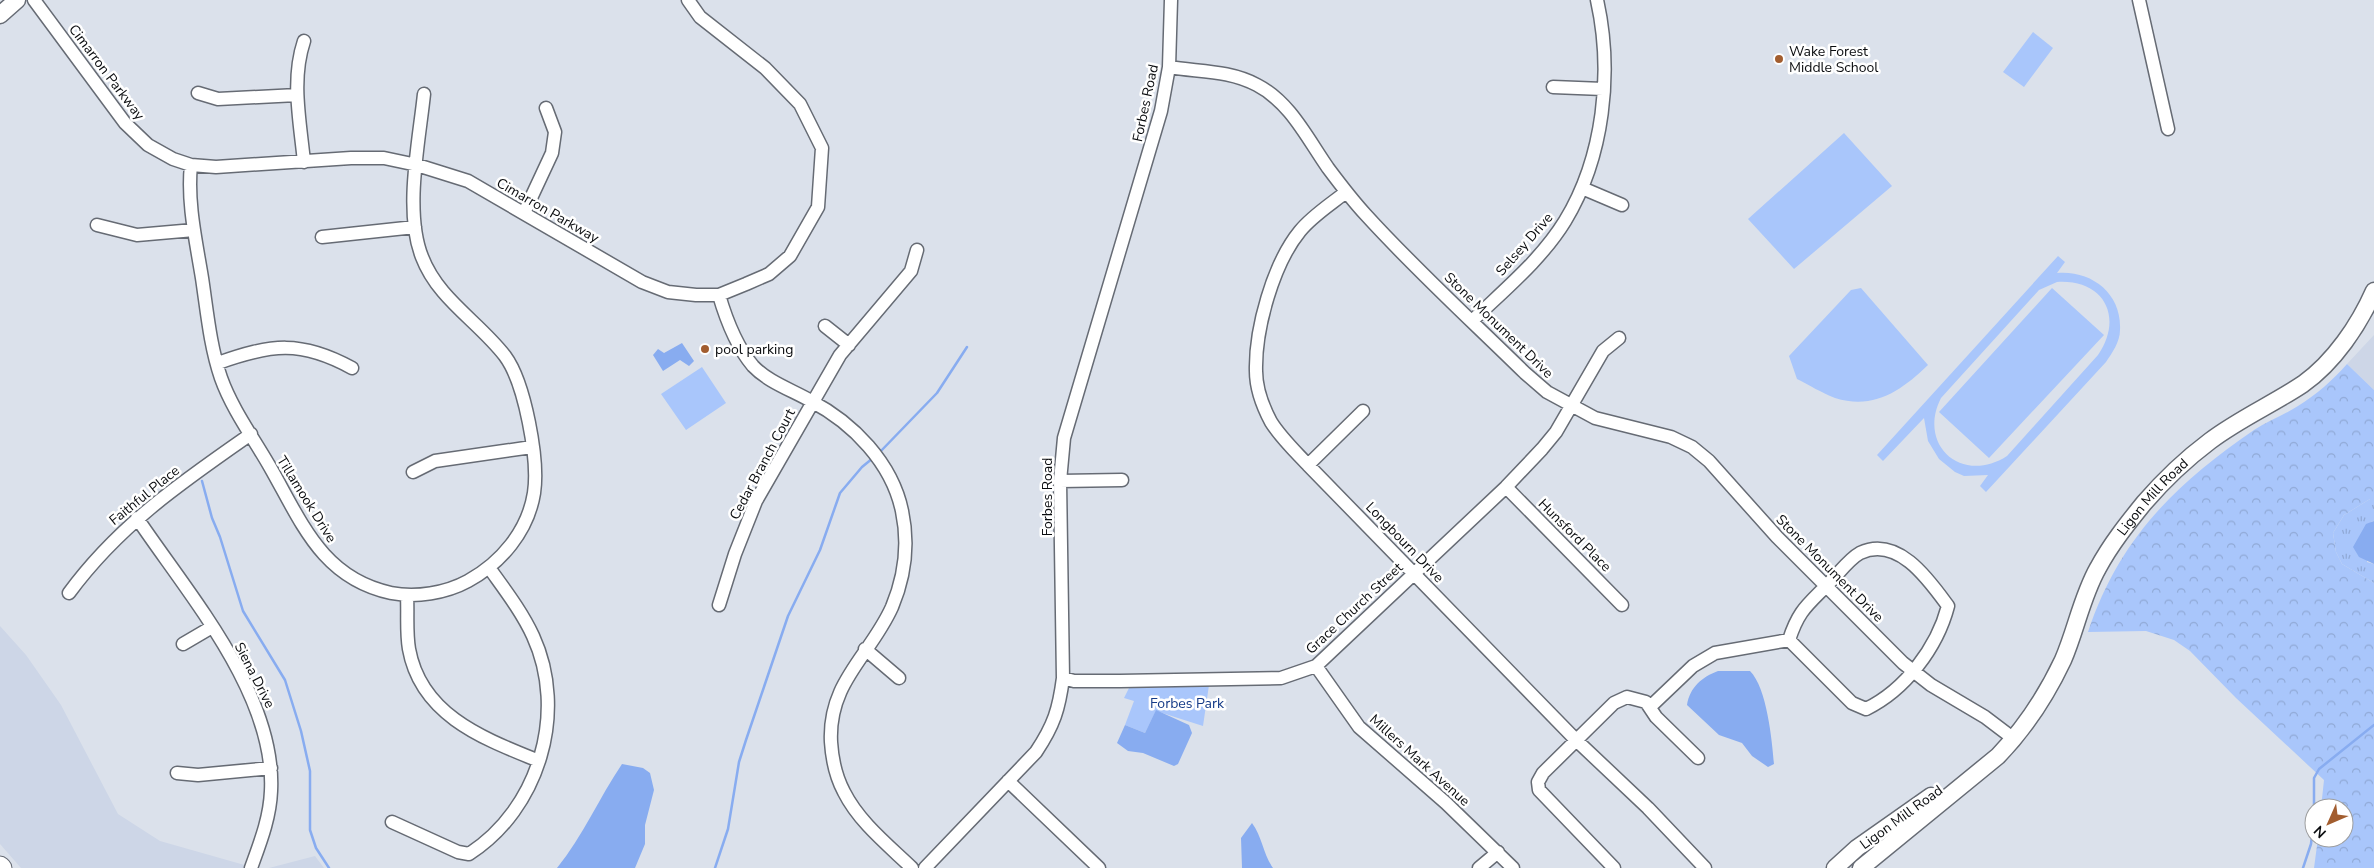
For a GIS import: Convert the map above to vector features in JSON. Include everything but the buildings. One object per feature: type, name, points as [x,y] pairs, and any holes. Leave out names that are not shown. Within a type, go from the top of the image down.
[{"type":"main road","points":[[0,16],[17,0]]},
{"type":"main road","name":"Ligon Mill Road","points":[[1861,868],[1998,756],[2014,739],[2032,715],[2063,659],[2097,569],[2118,534],[2174,472],[2210,441],[2304,383],[2330,360],[2362,314],[2374,292]]},
{"type":"main road","name":"Ligon Mill Road","points":[[1835,868],[1857,848],[1952,780],[1998,756]]},
{"type":"street","name":"Cimarron Parkway","points":[[34,0],[125,123],[148,145],[173,159],[191,165],[216,167],[351,158],[384,158],[417,165],[468,181],[642,282],[668,292],[696,296],[719,295],[769,274],[790,256],[818,207],[822,148],[813,127],[788,89],[765,68],[700,17],[688,0]]},
{"type":"street","name":"Forbes Road","points":[[925,868],[1036,752],[1051,730],[1059,708],[1063,678],[1060,481],[1064,438],[1161,111],[1169,67],[1171,0]]},
{"type":"street","name":"Selsey Drive","points":[[1472,321],[1548,244],[1565,221],[1582,188],[1592,157],[1601,118],[1603,33],[1597,0]]},
{"type":"street","points":[[2139,0],[2168,129]]},
{"type":"street","points":[[304,40],[297,62],[297,95],[304,162]]},
{"type":"street","name":"Stone Monument Drive","points":[[1169,67],[1213,70],[1240,77],[1258,85],[1277,98],[1292,114],[1346,192],[1366,215],[1525,373],[1547,392],[1595,418],[1671,437],[1692,447],[1709,461],[1777,536],[1826,586],[1913,670],[2014,739]]},
{"type":"street","points":[[1554,88],[1603,89]]},
{"type":"street","points":[[198,93],[218,99],[297,95]]},
{"type":"street","name":"Tillamook Drive","points":[[191,165],[189,182],[194,230],[212,345],[225,387],[305,529],[331,562],[354,580],[375,589],[407,596],[439,591],[464,583],[490,568],[510,546],[529,513],[534,493],[535,468],[523,396],[516,376],[506,357],[446,296],[432,279],[422,258],[415,227],[417,165],[424,94]]},
{"type":"street","points":[[524,212],[552,153],[555,132],[546,108]]},
{"type":"street","points":[[1582,188],[1622,205]]},
{"type":"street","name":"Longbourn Drive","points":[[1346,192],[1301,230],[1288,247],[1276,270],[1256,350],[1256,373],[1260,393],[1271,421],[1282,438],[1308,465],[1575,739],[1648,808],[1705,868]]},
{"type":"street","points":[[98,225],[137,235],[194,230]]},
{"type":"street","points":[[322,237],[415,227]]},
{"type":"street","name":"Cedar Branch Court","points":[[719,605],[738,545],[756,501],[840,355],[911,271],[917,250]]},
{"type":"street","points":[[719,295],[725,316],[742,350],[754,367],[768,378],[847,424],[873,452],[891,482],[902,510],[907,546],[902,577],[891,608],[836,699],[830,724],[832,756],[844,792],[860,817],[912,868]]},
{"type":"street","points":[[825,326],[849,344]]},
{"type":"street","name":"Grace Church Street","points":[[1063,678],[1074,681],[1111,681],[1281,678],[1316,666],[1506,487],[1552,438],[1572,407],[1603,351],[1619,338]]},
{"type":"street","points":[[218,363],[254,352],[295,347],[325,355],[352,368]]},
{"type":"street","points":[[1308,465],[1363,411]]},
{"type":"street","name":"Faithful Place","points":[[68,593],[103,550],[137,518],[168,492],[251,434]]},
{"type":"street","points":[[412,472],[435,461],[532,447]]},
{"type":"street","points":[[1060,481],[1122,480]]},
{"type":"street","name":"Hunsford Place","points":[[1506,487],[1622,605]]},
{"type":"street","name":"Siena Drive","points":[[137,518],[212,627],[249,691],[267,742],[271,768],[270,805],[263,834],[251,868]]},
{"type":"street","points":[[1868,551],[1892,552],[1916,568],[1948,606],[1936,641],[1924,660],[1891,692],[1866,710],[1852,703],[1789,640],[1797,617],[1806,604],[1859,554],[1868,551]]},
{"type":"street","points":[[392,822],[458,852],[469,854],[490,838],[520,804],[535,776],[548,719],[547,688],[541,659],[533,636],[490,568]]},
{"type":"street","points":[[407,596],[408,639],[411,658],[420,678],[432,696],[463,727],[538,761]]},
{"type":"street","points":[[183,644],[212,627]]},
{"type":"street","points":[[1650,707],[1693,666],[1714,653],[1789,640]]},
{"type":"street","points":[[866,649],[899,678]]},
{"type":"street","name":"Millers Mark Avenue","points":[[1316,666],[1359,726],[1498,852],[1513,868]]},
{"type":"street","points":[[1614,868],[1539,790],[1538,782],[1543,773],[1575,739],[1614,703],[1627,697],[1646,702],[1698,758]]},
{"type":"street","points":[[177,773],[198,775],[271,768]]},
{"type":"street","points":[[1008,781],[1099,868]]},
{"type":"street","points":[[1479,868],[1498,852]]},
{"type":"shaded area","points":[[2374,335],[2374,390],[2347,364]]},
{"type":"shaded area","points":[[682,343],[694,361],[689,366],[680,360],[663,371],[653,355],[658,349],[664,353]]},
{"type":"shaded area","points":[[2374,521],[2374,564],[2359,557],[2353,547],[2366,524]]},
{"type":"shaded area","points":[[0,626],[26,655],[61,705],[118,814],[160,841],[255,868],[21,868],[0,844]]},
{"type":"shaded area","points":[[1718,671],[1750,671],[1756,679],[1761,689],[1768,715],[1774,764],[1768,767],[1752,756],[1742,743],[1719,735],[1687,705],[1694,688],[1707,676]]},
{"type":"shaded area","points":[[1156,710],[1189,725],[1192,733],[1178,764],[1174,766],[1143,753],[1128,751],[1117,743],[1125,725],[1145,733]]},
{"type":"shaded area","points":[[622,764],[643,768],[650,773],[654,790],[645,825],[645,844],[635,868],[557,868],[575,843]]},
{"type":"shaded area","points":[[1252,823],[1273,868],[1242,868],[1241,838]]},
{"type":"shaded area","points":[[315,856],[324,868],[269,868]]},
{"type":"green space","points":[[2033,32],[2053,48],[2024,87],[2003,72]]},
{"type":"green space","points":[[1844,133],[1892,186],[1794,269],[1748,219]]},
{"type":"green space","points":[[2058,256],[2065,262],[2057,273],[2081,275],[2102,286],[2110,295],[2116,305],[2120,330],[2117,343],[2111,355],[1986,492],[1980,486],[1988,475],[1964,476],[1955,472],[1939,459],[1928,441],[1924,418],[1883,461],[1877,455]],"holes":[[[2057,282],[2073,283],[2087,287],[2097,294],[2105,303],[2109,314],[2106,341],[2098,355],[2007,456],[1990,464],[1974,466],[1960,463],[1948,456],[1939,445],[1935,431],[1935,415],[1941,398],[2039,290]]]},
{"type":"green space","points":[[1861,288],[1928,365],[1897,390],[1886,396],[1862,402],[1835,398],[1797,379],[1789,356],[1851,290]]},
{"type":"green space","points":[[2052,288],[2104,335],[1989,458],[1939,412]]},
{"type":"green space","points":[[2347,364],[2374,390],[2374,499],[2370,499],[2344,515],[2333,533],[2336,552],[2342,564],[2374,583],[2374,868],[2314,868],[2317,848],[2354,848],[2354,798],[2322,798],[2324,780],[2236,698],[2190,651],[2174,640],[2146,631],[2088,632],[2101,599],[2133,541],[2175,493],[2225,450],[2254,430],[2312,397]]},
{"type":"green space","points":[[702,367],[726,403],[686,430],[661,394]]},
{"type":"green space","points":[[2370,499],[2374,499],[2374,521],[2371,522],[2367,562],[2374,564],[2374,583],[2342,564],[2336,552],[2333,533],[2344,515]]},
{"type":"green space","name":"Forbes Park","points":[[1135,685],[1209,685],[1203,726],[1156,711],[1145,733],[1125,725],[1134,701],[1124,698],[1129,688]]},
{"type":"waterway","points":[[879,453],[937,393],[967,347]]},
{"type":"waterway","points":[[715,868],[728,829],[739,762],[788,616],[820,550],[840,493],[862,467],[873,458]]},
{"type":"waterway","points":[[202,481],[212,518],[220,537],[243,611],[285,680],[301,731],[310,771],[310,830],[316,848],[329,868]]},
{"type":"waterway","points":[[2314,798],[2314,778],[2319,769],[2374,725]]},
{"type":"waterway","points":[[2303,868],[2310,848]]},
{"type":"place","name":"Wake Forest Middle School","points":[[1779,59]]},
{"type":"place","name":"pool parking","points":[[705,349]]}]
